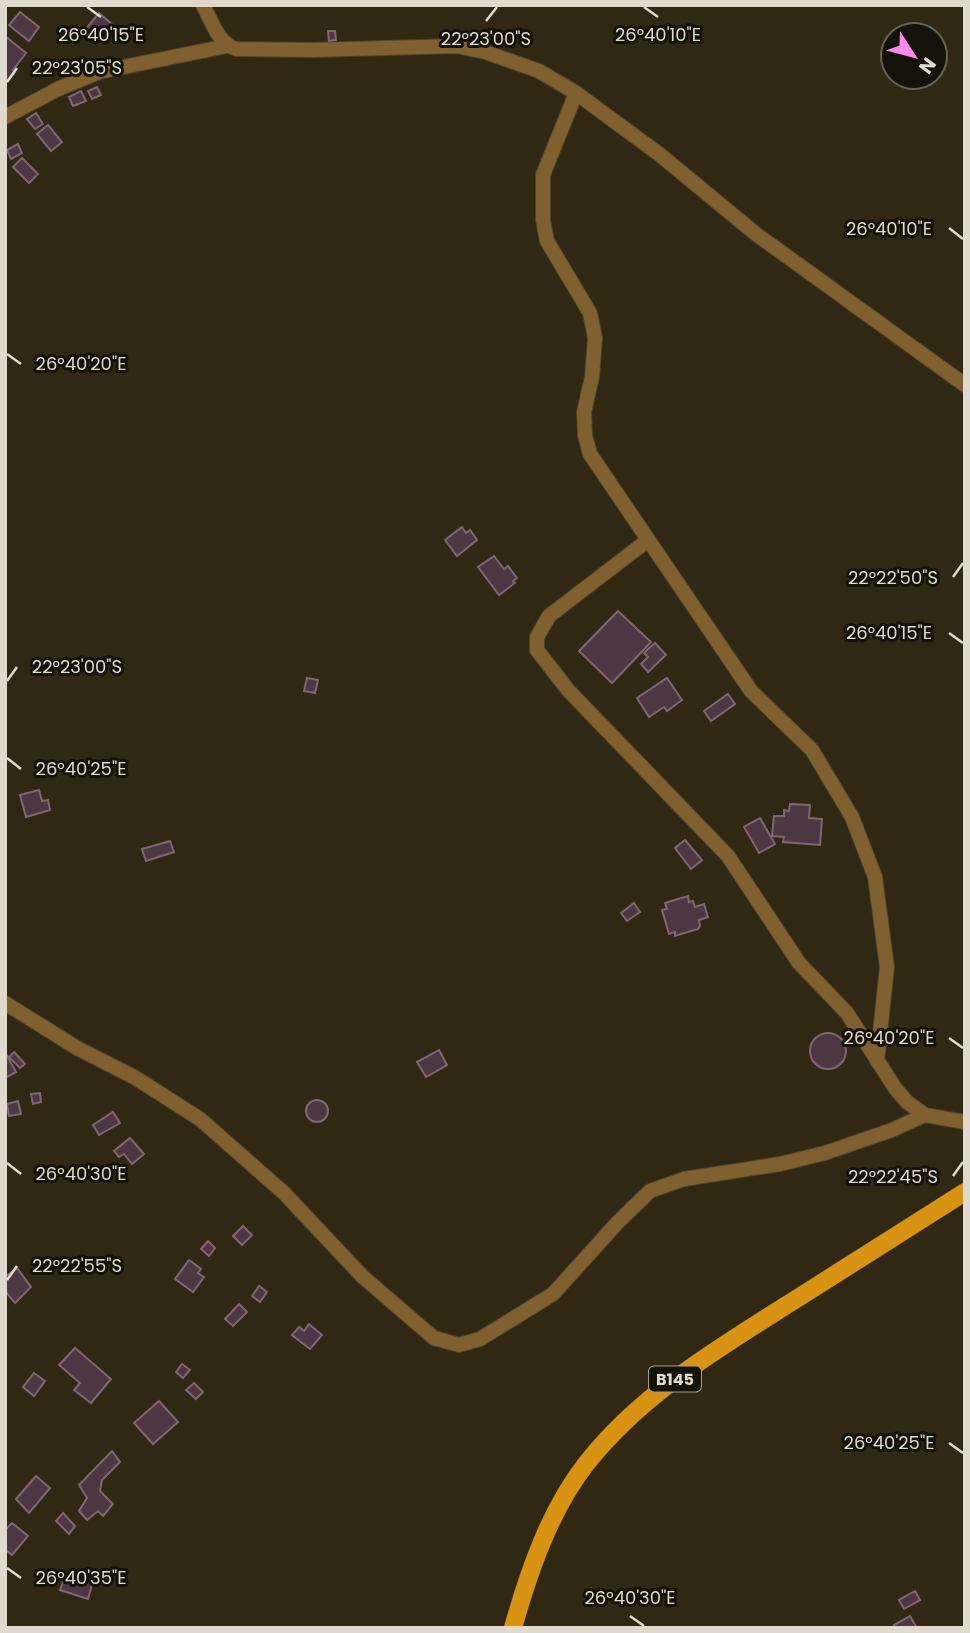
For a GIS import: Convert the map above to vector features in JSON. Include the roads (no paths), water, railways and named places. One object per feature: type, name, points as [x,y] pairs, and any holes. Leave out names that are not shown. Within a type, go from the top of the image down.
[{"type":"main road","name":"B145","points":[[513,1628],[521,1600],[559,1506],[586,1465],[624,1421],[681,1374],[715,1351],[965,1192]]},
{"type":"street","points":[[203,5],[221,40],[236,49],[457,46],[485,52],[539,71],[576,93],[659,153],[756,234],[965,385]]},
{"type":"street","points":[[5,117],[58,89],[99,72],[227,46]]},
{"type":"street","points":[[576,93],[543,175],[543,220],[547,241],[590,313],[595,338],[592,377],[584,412],[585,435],[590,454],[751,691],[812,750],[852,817],[875,877],[887,967],[877,1061]]},
{"type":"street","points":[[648,540],[549,616],[537,637],[537,650],[568,690],[728,856],[799,963],[847,1013],[901,1095],[925,1115],[965,1122]]},
{"type":"street","points":[[5,1003],[77,1048],[134,1077],[200,1119],[284,1193],[363,1277],[434,1338],[459,1345],[480,1339],[553,1294],[650,1191],[684,1179],[780,1164],[825,1153],[892,1130],[925,1115]]}]
